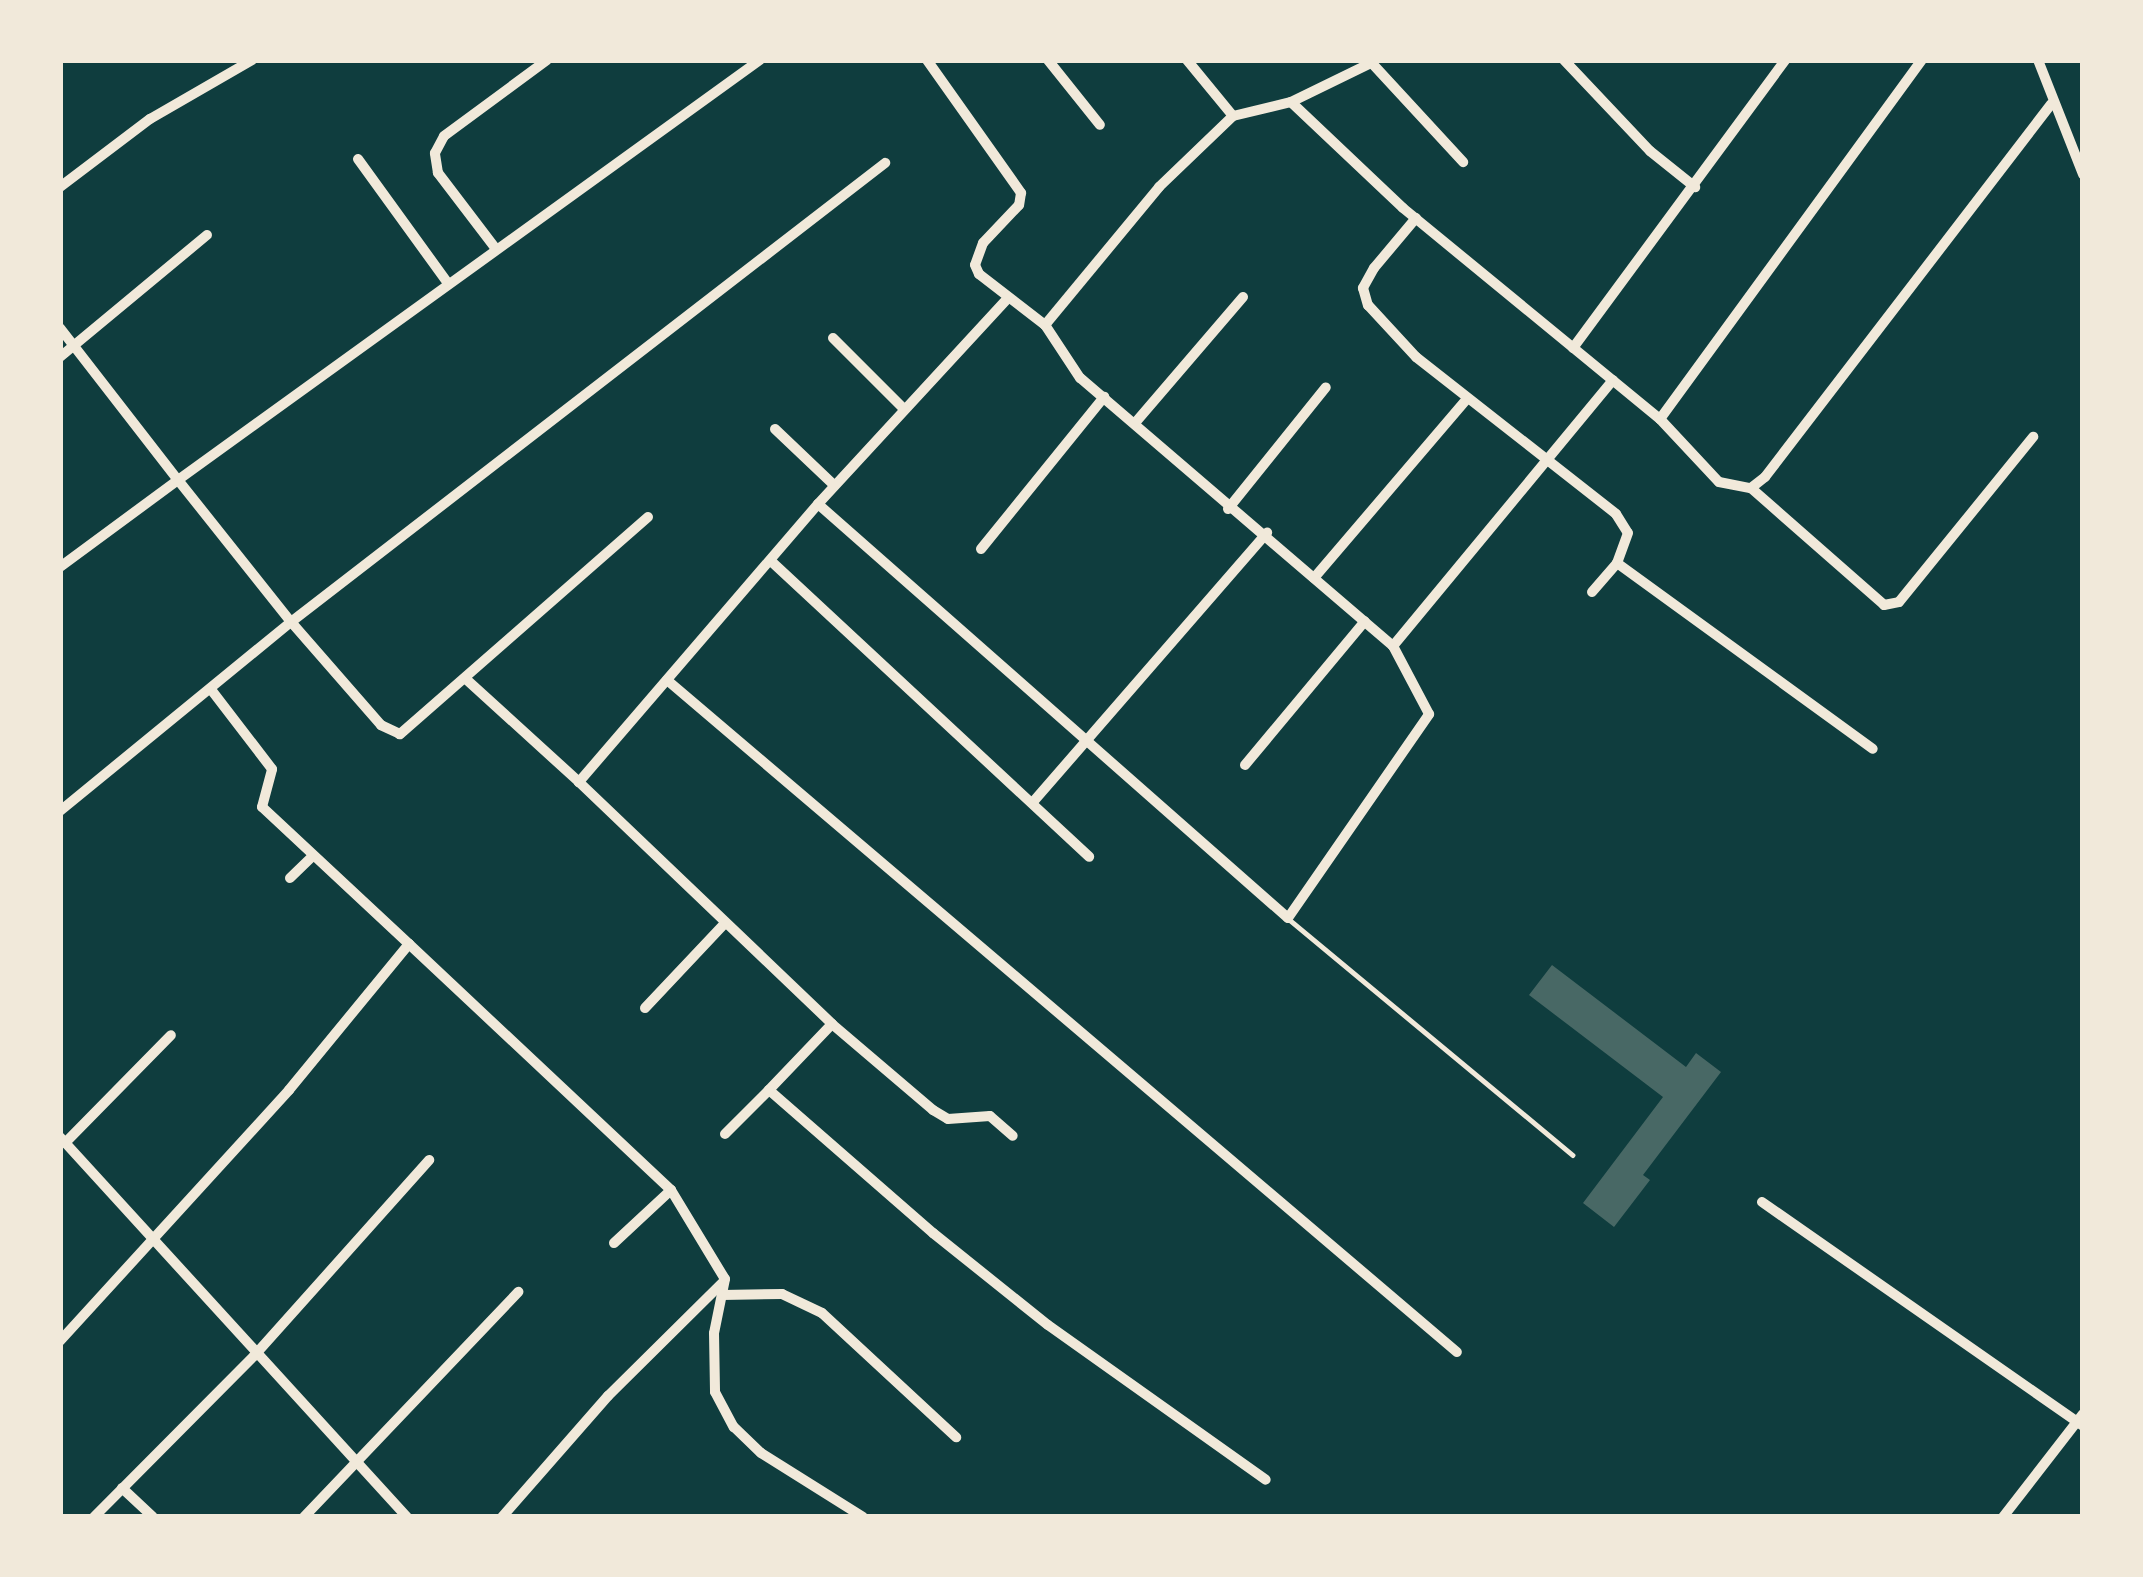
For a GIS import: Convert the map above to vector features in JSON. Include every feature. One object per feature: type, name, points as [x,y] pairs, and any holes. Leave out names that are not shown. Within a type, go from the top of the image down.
[{"type":"street","points":[[60,187],[150,119],[252,60]]},
{"type":"street","points":[[496,249],[438,173],[435,153],[444,136],[547,60]]},
{"type":"street","points":[[60,567],[447,282],[760,60]]},
{"type":"street","points":[[818,504],[1288,918],[1429,713],[1394,646],[1080,378],[1045,325],[975,265],[983,243],[1019,205],[1021,193],[927,60]]},
{"type":"street","points":[[1048,60],[1100,125]]},
{"type":"street","points":[[1187,60],[1233,116]]},
{"type":"street","points":[[1564,60],[1650,151],[1695,187]]},
{"type":"street","points":[[1573,348],[1785,60]]},
{"type":"street","points":[[1660,419],[1922,60]]},
{"type":"street","points":[[2038,60],[2051,104],[2083,174]]},
{"type":"street","points":[[1045,325],[1160,187],[1233,116],[1291,102],[1370,62],[1463,162]]},
{"type":"street","points":[[1291,102],[1416,218],[1660,419],[1719,482],[1750,488],[1883,605],[1899,602],[2033,437]]},
{"type":"street","points":[[1750,488],[1765,477],[2051,104]]},
{"type":"street","points":[[358,160],[447,282]]},
{"type":"street","points":[[60,811],[213,692],[291,622],[885,163]]},
{"type":"street","points":[[1416,218],[1363,288],[1368,304],[1416,357],[1616,514],[1628,533],[1617,563],[1592,592]]},
{"type":"street","points":[[60,357],[207,235]]},
{"type":"street","points":[[1135,423],[1243,297]]},
{"type":"street","points":[[579,782],[834,485],[1008,298]]},
{"type":"street","points":[[60,328],[291,622],[389,733],[400,734],[467,680],[648,517]]},
{"type":"street","points":[[833,338],[903,408]]},
{"type":"street","points":[[1394,646],[1613,380]]},
{"type":"street","points":[[1228,509],[1326,387]]},
{"type":"street","points":[[981,549],[1104,397]]},
{"type":"street","points":[[1315,578],[1467,399]]},
{"type":"street","points":[[775,429],[834,485]]},
{"type":"street","points":[[1034,802],[1267,533]]},
{"type":"street","points":[[772,562],[1089,857]]},
{"type":"street","points":[[1617,563],[1874,749]]},
{"type":"street","points":[[1245,765],[1365,621]]},
{"type":"street","points":[[467,680],[832,1024],[933,1110],[948,1119],[990,1116],[1013,1136]]},
{"type":"street","points":[[667,680],[1457,1352]]},
{"type":"street","points":[[213,692],[272,769],[262,807],[671,1190],[725,1280],[714,1333],[715,1392],[734,1427],[761,1453],[862,1517]]},
{"type":"street","points":[[290,878],[313,856]]},
{"type":"street","points":[[645,1008],[725,923]]},
{"type":"street","points":[[60,1341],[289,1090],[409,944]]},
{"type":"street","points":[[725,1134],[832,1024]]},
{"type":"street","points":[[171,1034],[63,1140],[254,1356],[407,1517]]},
{"type":"street","points":[[770,1090],[933,1234],[1048,1325],[1266,1480]]},
{"type":"street","points":[[94,1517],[254,1356],[429,1160]]},
{"type":"street","points":[[614,1243],[671,1190]]},
{"type":"street","points":[[1762,1202],[2081,1421],[2002,1517]]},
{"type":"street","points":[[502,1517],[608,1396],[725,1280]]},
{"type":"street","points":[[304,1517],[518,1292]]},
{"type":"street","points":[[722,1295],[782,1294],[822,1313],[956,1437]]},
{"type":"street","points":[[122,1488],[153,1517]]},
{"type":"lane","points":[[1288,918],[1573,1155]]},
{"type":"building","points":[[1552,965],[1686,1067],[1696,1053],[1721,1072],[1643,1175],[1650,1180],[1614,1227],[1583,1203],[1663,1097],[1529,995]]}]
